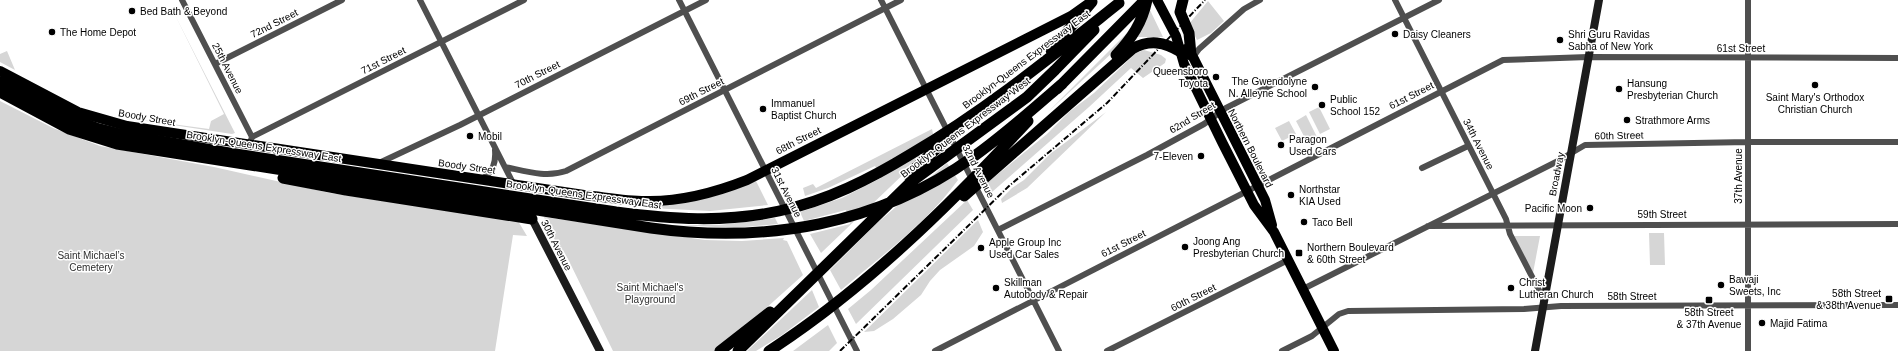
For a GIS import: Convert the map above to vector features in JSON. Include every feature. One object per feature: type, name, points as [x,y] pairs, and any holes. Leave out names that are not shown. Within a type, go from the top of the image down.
[{"type":"highway","points":[[984,173],[1062,84],[1146,0]]},
{"type":"highway","points":[[1089,86],[1133,36],[1141,20],[1146,0]]},
{"type":"highway","points":[[769,351],[844,297],[984,173],[1132,49],[1143,44],[1162,43],[1188,55],[1189,32],[1180,12],[1183,0]]},
{"type":"highway","points":[[870,221],[899,185],[938,146],[1049,52],[1093,1]]},
{"type":"highway","name":"Brooklyn-Queens Expressway East","points":[[556,208],[673,218],[735,218],[772,213],[798,207],[835,194],[879,173],[984,108],[1121,1]]},
{"type":"highway","name":"Brooklyn-Queens Expressway West","points":[[738,351],[911,182],[933,164],[1036,89],[1121,1]]},
{"type":"highway","name":"Brooklyn-Queens Expressway East","points":[[0,82],[72,119],[114,133],[701,234],[739,234],[781,231],[807,227],[848,217],[881,206],[913,192],[974,157],[1062,84]]},
{"type":"highway","name":"Brooklyn-Queens Expressway East","points":[[0,92],[69,129],[105,142],[219,161],[492,198]]},
{"type":"highway","points":[[0,97],[31,109]]},
{"type":"highway","points":[[219,161],[264,174],[323,186],[532,219]]},
{"type":"highway","points":[[720,351],[804,287]]},
{"type":"highway","points":[[781,351],[822,314]]},
{"type":"main road","name":"Northern Boulevard","points":[[1157,0],[1220,113],[1265,200],[1274,232]]},
{"type":"main road","name":"Broadway","points":[[1535,351],[1599,0]]},
{"type":"main road","name":"68th Street","points":[[514,185],[584,196],[644,201],[663,201],[706,194],[747,180],[926,88],[1071,16],[1093,1]]},
{"type":"main road","name":"Northern Boulevard","points":[[1188,55],[1184,64],[1211,119],[1254,205],[1274,232],[1334,351]]},
{"type":"main road","name":"Boody Street","points":[[0,71],[66,106],[103,120],[127,126],[251,141],[376,165],[514,185]]},
{"type":"main road","name":"30th Avenue","points":[[514,185],[600,351]]},
{"type":"street","name":"25th Avenue","points":[[182,0],[215,64],[251,141]]},
{"type":"street","name":"72nd Street","points":[[215,64],[342,0]]},
{"type":"street","name":"30th Avenue","points":[[420,0],[514,185]]},
{"type":"street","name":"71st Street","points":[[251,141],[524,0]]},
{"type":"street","name":"31st Avenue","points":[[679,0],[857,351]]},
{"type":"street","name":"70th Street","points":[[376,165],[706,0]]},
{"type":"street","name":"32nd Avenue","points":[[881,0],[1059,351]]},
{"type":"street","name":"69th Street","points":[[505,168],[548,175],[556,174],[901,0]]},
{"type":"street","points":[[1188,55],[1199,49],[1244,8],[1260,0]]},
{"type":"street","name":"34th Avenue","points":[[1395,0],[1506,219],[1510,234],[1544,298]]},
{"type":"street","name":"62nd Street","points":[[998,230],[1147,155],[1211,119],[1226,108],[1439,0]]},
{"type":"street","name":"37th Avenue","points":[[1748,0],[1748,351]]},
{"type":"street","name":"61st Street","points":[[934,351],[1503,60],[1588,58],[1898,58]]},
{"type":"street","name":"60th Street","points":[[1303,289],[1585,145],[1748,142],[1898,142]]},
{"type":"street","points":[[1422,168],[1468,146]]},
{"type":"street","points":[[480,181],[491,173],[494,166],[496,148]]},
{"type":"street","name":"59th Street","points":[[1426,226],[1898,224]]},
{"type":"street","name":"60th Street","points":[[1107,351],[1288,260]]},
{"type":"street","name":"58th Street","points":[[1282,351],[1312,336],[1338,314],[1348,311],[1542,307],[1898,304]]},
{"type":"green space","points":[[1208,1],[1224,21],[1211,33],[1197,40],[1189,24]]},
{"type":"green space","points":[[1149,8],[1163,37],[1137,37]]},
{"type":"green space","points":[[175,15],[235,133],[232,134],[127,118],[209,129],[211,121],[224,114]]},
{"type":"green space","points":[[1132,28],[1125,41],[1048,112]]},
{"type":"green space","points":[[1144,50],[1161,55],[1166,59],[1165,63],[1143,78],[1131,68],[992,192],[987,183],[1047,134],[1069,112],[1094,93],[1136,53]]},
{"type":"green space","points":[[7,51],[15,70],[0,62],[0,54]]},
{"type":"green space","name":"Saint Michael’s Cemetery","points":[[0,101],[53,128],[100,146],[214,167],[330,193],[518,221],[527,236],[513,235],[495,351],[0,351]]},
{"type":"green space","points":[[1319,107],[1330,129],[1320,134],[1309,112]]},
{"type":"green space","points":[[1106,112],[1027,188],[1002,203],[1001,199],[1012,188],[1024,180],[1050,154]]},
{"type":"green space","points":[[1306,115],[1317,137],[1307,142],[1296,121]]},
{"type":"green space","points":[[1289,121],[1296,134],[1282,141],[1275,128]]},
{"type":"green space","points":[[932,129],[935,144],[821,253],[810,234],[850,224],[846,210],[804,221],[800,212],[842,198],[881,178],[875,166],[828,188],[805,196],[803,188],[813,184],[816,188]]},
{"type":"green space","points":[[947,163],[958,180],[946,195],[918,225],[841,290],[830,270],[876,224]]},
{"type":"green space","points":[[756,181],[768,205],[710,211],[649,208],[711,197]]},
{"type":"green space","points":[[967,200],[973,210],[856,324],[848,309],[871,290]]},
{"type":"green space","name":"Saint Michael's Playground","points":[[544,217],[705,240],[742,241],[784,238],[783,240],[787,241],[803,275],[715,351],[613,351],[568,259],[563,250],[560,251]]},
{"type":"green space","points":[[775,218],[778,224],[734,228],[678,225],[719,225]]},
{"type":"green space","points":[[978,220],[983,232],[974,246],[940,270],[930,281],[921,295],[893,319],[874,331],[864,332]]},
{"type":"green space","points":[[1649,233],[1664,233],[1665,265],[1650,265]]},
{"type":"green space","points":[[1514,236],[1540,236],[1533,273]]},
{"type":"green space","points":[[812,290],[819,307],[782,335],[756,351],[747,351]]},
{"type":"green space","points":[[828,325],[837,343],[829,351],[793,351]]},
{"type":"railway","points":[[840,351],[1009,186],[1107,103],[1205,0]]},
{"type":"place","name":"Bed Bath & Beyond","points":[[132,11]]},
{"type":"place","name":"The Home Depot","points":[[52,32]]},
{"type":"place","name":"Daisy Cleaners","points":[[1395,34]]},
{"type":"place","name":"Shri Guru Ravidas Sabha of New York","points":[[1560,40]]},
{"type":"place","name":"Queensboro Toyota","points":[[1216,77]]},
{"type":"place","name":"Saint Mary's Orthodox Christian Church","points":[[1815,85]]},
{"type":"place","name":"The Gwendolyne N. Alleyne School","points":[[1315,87]]},
{"type":"place","name":"Hansung Presbyterian Church","points":[[1619,89]]},
{"type":"place","name":"Public School 152","points":[[1322,105]]},
{"type":"place","name":"Immanuel Baptist Church","points":[[763,109]]},
{"type":"place","name":"Strathmore Arms","points":[[1627,120]]},
{"type":"place","name":"Mobil","points":[[470,136]]},
{"type":"place","name":"Paragon Used Cars","points":[[1281,145]]},
{"type":"place","name":"7-Eleven","points":[[1201,156]]},
{"type":"place","name":"Northstar KIA Used","points":[[1291,195]]},
{"type":"place","name":"Pacific Moon","points":[[1590,208]]},
{"type":"place","name":"Taco Bell","points":[[1304,222]]},
{"type":"place","name":"Joong Ang Presbyterian Church","points":[[1185,247]]},
{"type":"place","name":"Apple Group Inc Used Car Sales","points":[[981,248]]},
{"type":"place","name":"Northern Boulevard & 60th Street","points":[[1299,253]]},
{"type":"place","name":"Bawaji Sweets, Inc","points":[[1721,285]]},
{"type":"place","name":"Skillman Autobody & Repair","points":[[996,288]]},
{"type":"place","name":"Christ Lutheran Church","points":[[1511,288]]},
{"type":"place","name":"58th Street & 38th Avenue","points":[[1889,299]]},
{"type":"place","name":"58th Street & 37th Avenue","points":[[1709,300]]},
{"type":"place","name":"Majid Fatima","points":[[1762,323]]}]
